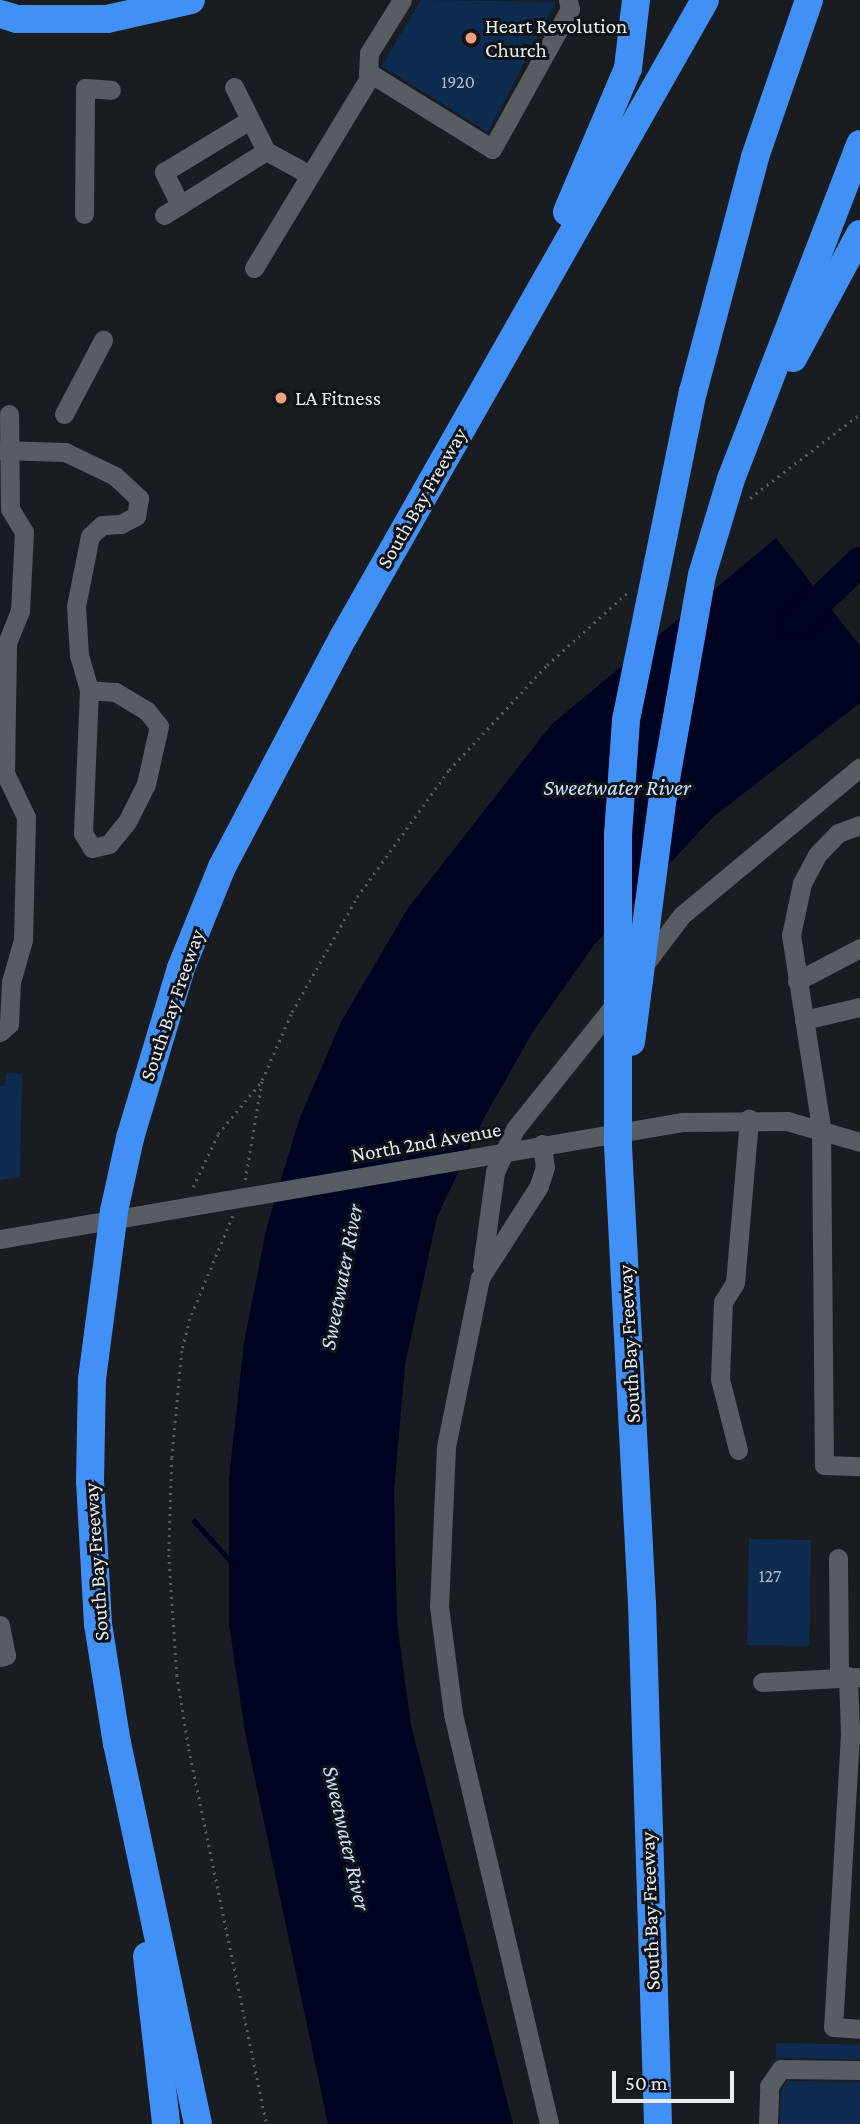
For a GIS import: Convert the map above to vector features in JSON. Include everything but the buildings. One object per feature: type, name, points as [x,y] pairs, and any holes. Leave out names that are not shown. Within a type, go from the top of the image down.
[{"type":"highway","points":[[0,14],[17,19],[107,19],[191,0]]},
{"type":"highway","points":[[520,325],[628,68],[636,0]]},
{"type":"highway","name":"South Bay Freeway","points":[[198,2124],[150,1900],[97,1624],[90,1481],[92,1379],[102,1288],[130,1139],[181,968],[222,867],[344,636],[705,0]]},
{"type":"highway","name":"South Bay Freeway","points":[[658,2124],[642,1604],[618,1140],[618,835],[626,720],[661,537],[693,392],[755,157],[809,0]]},
{"type":"highway","points":[[618,1140],[683,664],[702,575],[731,479],[860,144]]},
{"type":"highway","points":[[749,433],[860,234]]},
{"type":"highway","points":[[150,1900],[147,1969],[166,2124]]},
{"type":"street","points":[[254,268],[368,72],[369,53],[402,0]]},
{"type":"street","points":[[368,72],[492,149],[570,9],[568,0]]},
{"type":"street","points":[[234,87],[266,151],[310,175]]},
{"type":"street","points":[[84,214],[85,88],[111,89]]},
{"type":"street","points":[[250,120],[164,172],[172,210],[266,151]]},
{"type":"street","points":[[64,414],[103,340]]},
{"type":"street","points":[[0,1032],[9,1024],[8,969],[23,940],[26,817],[2,773],[4,643],[20,611],[24,532],[10,509],[5,450],[9,414]]},
{"type":"street","points":[[5,450],[65,452],[115,476],[139,498],[136,516],[121,524],[102,525],[90,536],[76,606],[79,655],[89,690],[83,833],[92,848],[109,844],[127,822],[146,783],[159,726],[147,711],[115,692],[89,690]]},
{"type":"street","points":[[549,2124],[453,1714],[439,1606],[446,1447],[480,1278],[495,1172],[515,1129],[682,915],[860,767]]},
{"type":"street","points":[[860,814],[838,833],[805,874],[795,902],[791,935],[821,1127],[824,1465],[860,1466]]},
{"type":"street","points":[[838,833],[860,825]]},
{"type":"street","points":[[797,981],[860,948]]},
{"type":"street","points":[[804,1020],[860,1007]]},
{"type":"street","points":[[738,1450],[720,1379],[723,1302],[735,1283],[749,1119]]},
{"type":"street","name":"North 2nd Avenue","points":[[0,1239],[682,1122],[749,1119],[821,1127],[860,1142]]},
{"type":"street","points":[[480,1278],[539,1186],[545,1167],[542,1144]]},
{"type":"street","points":[[838,1558],[855,1734],[832,2027],[860,2029]]},
{"type":"street","points":[[0,1625],[6,1655],[0,1657]]},
{"type":"street","points":[[762,1682],[849,1676]]},
{"type":"street","points":[[768,2124],[769,2086],[781,2069],[860,2070]]},
{"type":"path","points":[[186,1206],[212,1143],[262,1080]]},
{"type":"water","name":"Sweetwater River","points":[[776,538],[860,646],[860,703],[713,817],[594,945],[532,1033],[484,1118],[437,1217],[405,1365],[394,1492],[397,1623],[411,1725],[513,2124],[328,2124],[245,1732],[229,1624],[229,1478],[244,1343],[266,1230],[299,1120],[341,1022],[408,908],[552,724]]},
{"type":"waterway","name":"Sweetwater River","points":[[794,625],[860,562]]},
{"type":"waterway","points":[[194,1521],[232,1563]]},
{"type":"place","name":"Heart Revolution Church","points":[[471,38]]},
{"type":"place","name":"LA Fitness","points":[[281,398]]}]
